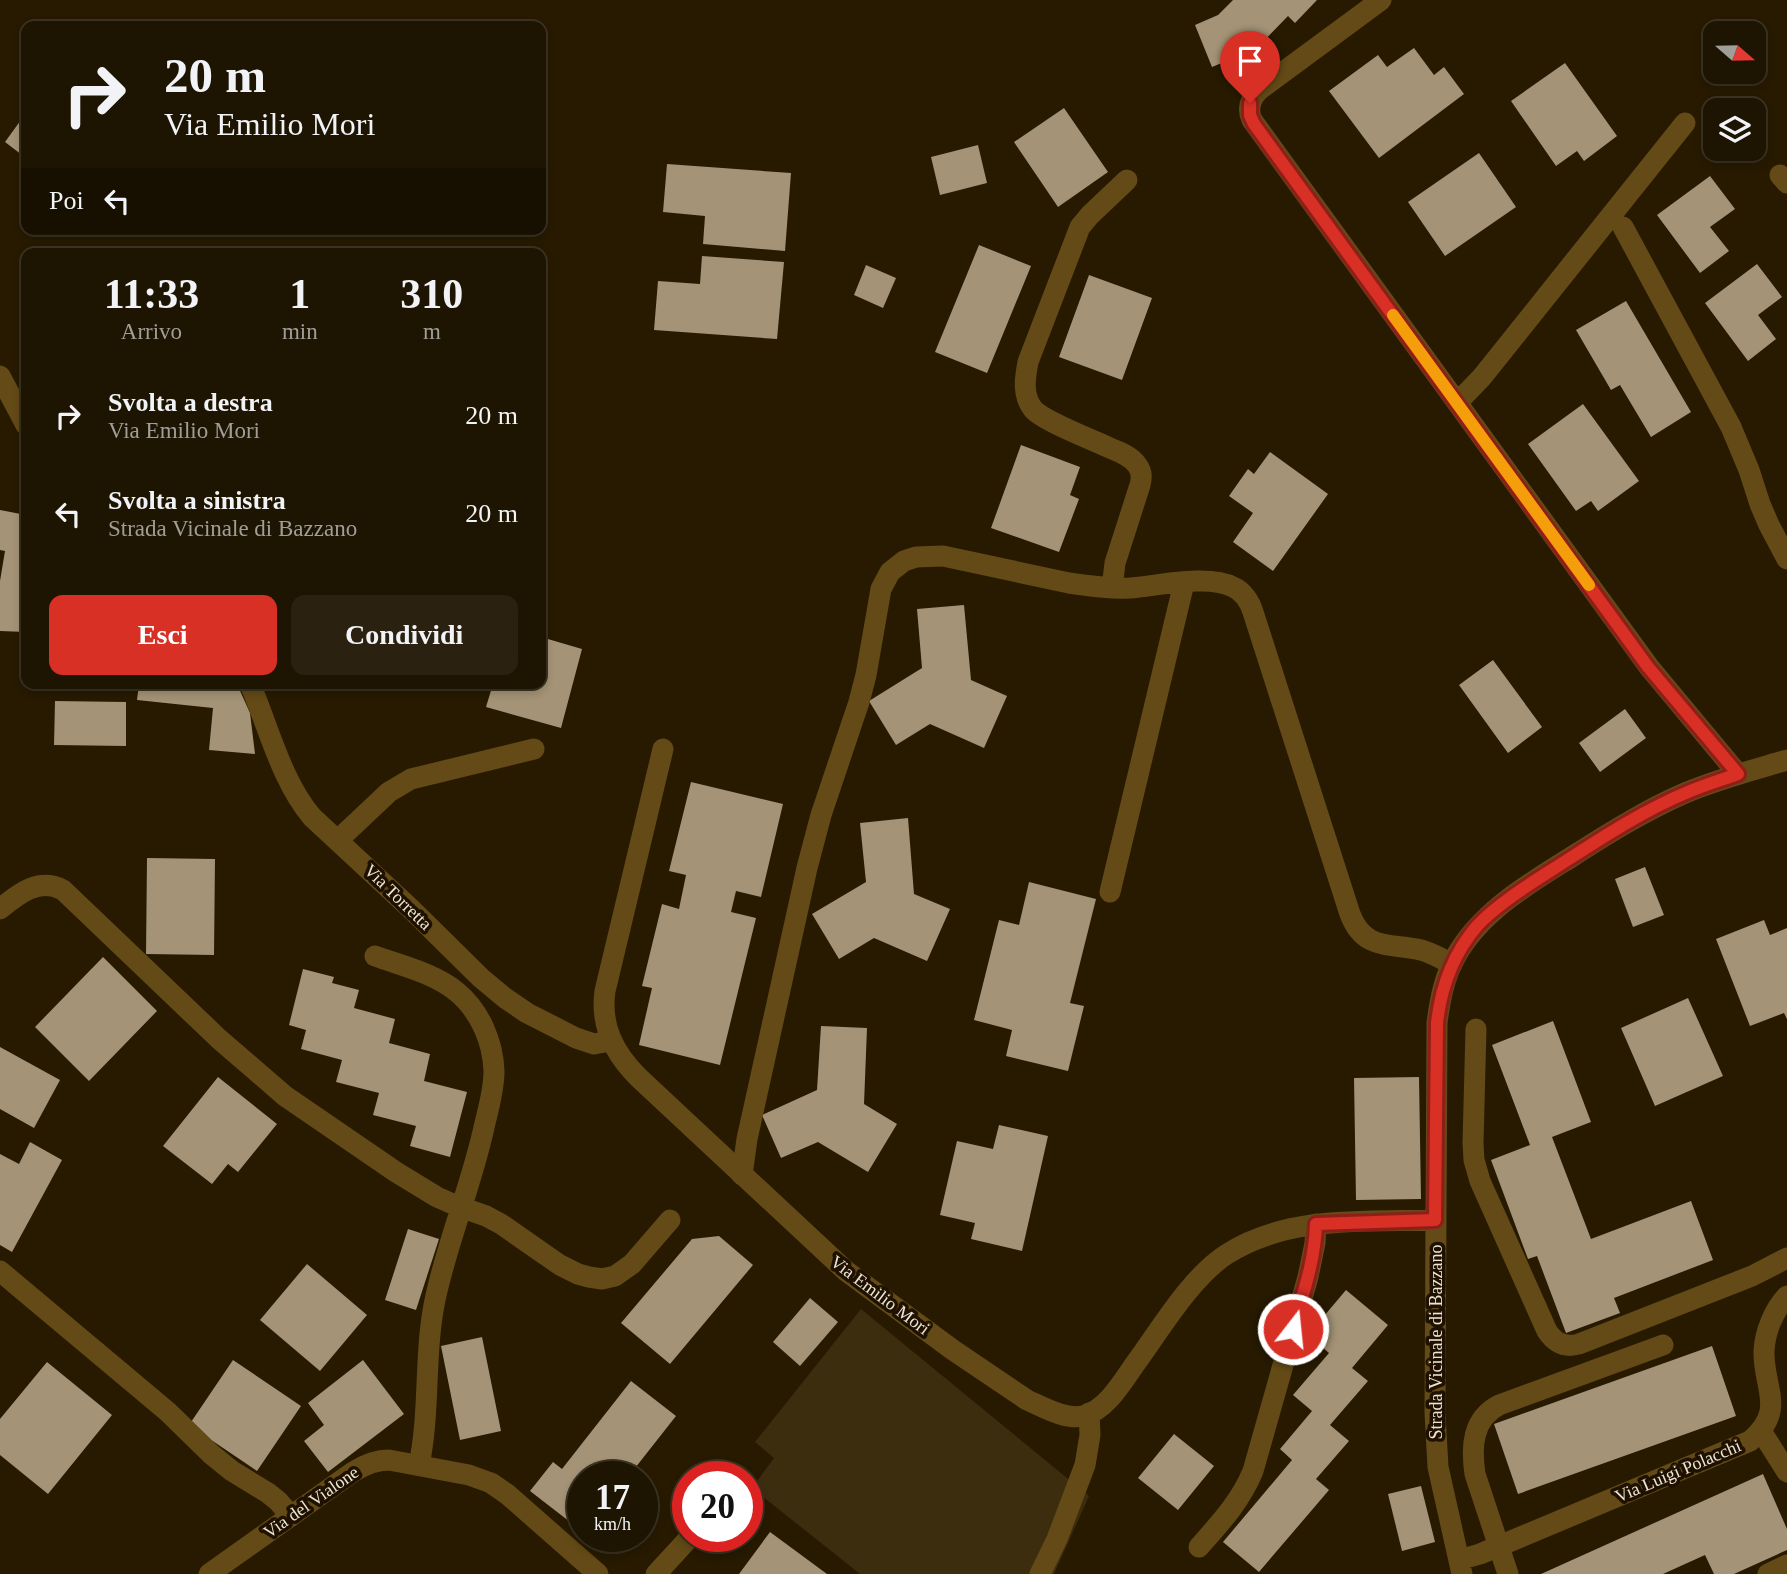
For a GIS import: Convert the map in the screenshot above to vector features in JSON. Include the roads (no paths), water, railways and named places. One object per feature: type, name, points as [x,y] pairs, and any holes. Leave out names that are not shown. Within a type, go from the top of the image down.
[{"type":"street","points":[[1381,0],[1259,90],[1250,103],[1250,115],[1254,124],[1648,667],[1738,774]]},
{"type":"street","points":[[1457,403],[1482,377],[1685,123]]},
{"type":"street","points":[[1112,588],[1115,563],[1142,479],[1140,469],[1126,455],[1037,413],[1027,396],[1024,379],[1076,235],[1090,215],[1127,180]]},
{"type":"street","points":[[1623,228],[1734,433],[1764,515],[1787,559]]},
{"type":"street","points":[[0,376],[21,416]]},
{"type":"street","points":[[742,1175],[747,1139],[807,868],[866,676],[879,597],[887,577],[904,561],[943,556],[1069,583],[1112,588],[1213,582],[1237,589],[1251,605],[1356,927],[1373,942],[1384,946],[1421,950],[1452,964]]},
{"type":"street","points":[[1111,892],[1184,583]]},
{"type":"street","name":"Via Torretta","points":[[252,689],[292,787],[309,813],[474,972],[505,998],[527,1013],[576,1038],[594,1044],[610,1041]]},
{"type":"street","name":"Via Emilio Mori","points":[[663,749],[605,991],[603,1010],[610,1041],[619,1056],[638,1077],[846,1271],[953,1350],[1024,1398],[1068,1416],[1089,1413]]},
{"type":"street","points":[[338,840],[389,792],[411,779],[534,750]]},
{"type":"street","name":"Strada Vicinale di Bazzano","points":[[1460,1567],[1440,1476],[1434,1400],[1437,1023],[1441,995],[1452,964],[1466,941],[1486,918],[1541,877],[1604,836],[1658,806],[1700,787],[1787,760]]},
{"type":"street","points":[[0,909],[37,885],[51,885],[63,890],[219,1039],[285,1096],[396,1172],[437,1197],[501,1224],[569,1270],[596,1278],[615,1276],[638,1258],[670,1220]]},
{"type":"street","points":[[375,956],[440,980],[471,1006],[489,1044],[493,1068],[492,1090],[480,1149],[441,1271],[431,1321],[425,1429],[419,1465]]},
{"type":"street","points":[[1476,1029],[1473,1143],[1476,1167],[1552,1338],[1570,1346],[1579,1344],[1758,1274],[1787,1258]]},
{"type":"street","points":[[1041,1574],[1085,1465],[1090,1435],[1089,1413],[1113,1394],[1204,1273],[1238,1248],[1276,1233],[1316,1224],[1435,1220]]},
{"type":"street","points":[[1199,1547],[1232,1509],[1253,1471],[1308,1277],[1316,1224]]},
{"type":"street","points":[[0,1271],[168,1412],[211,1454],[232,1471],[268,1493],[291,1516]]},
{"type":"street","name":"Via Luigi Polacchi","points":[[1460,1567],[1499,1546],[1754,1438],[1770,1415],[1772,1405],[1765,1362],[1766,1338],[1774,1315],[1787,1296]]},
{"type":"street","points":[[1508,1574],[1472,1461],[1475,1437],[1486,1412],[1663,1345]]},
{"type":"street","points":[[1761,1431],[1787,1472]]},
{"type":"street","name":"Via del Vialone","points":[[209,1574],[365,1464],[388,1460],[470,1475],[491,1483],[598,1574]]},
{"type":"street","points":[[656,1574],[676,1552]]},
{"type":"street","points":[[1768,1574],[1787,1565]]}]
